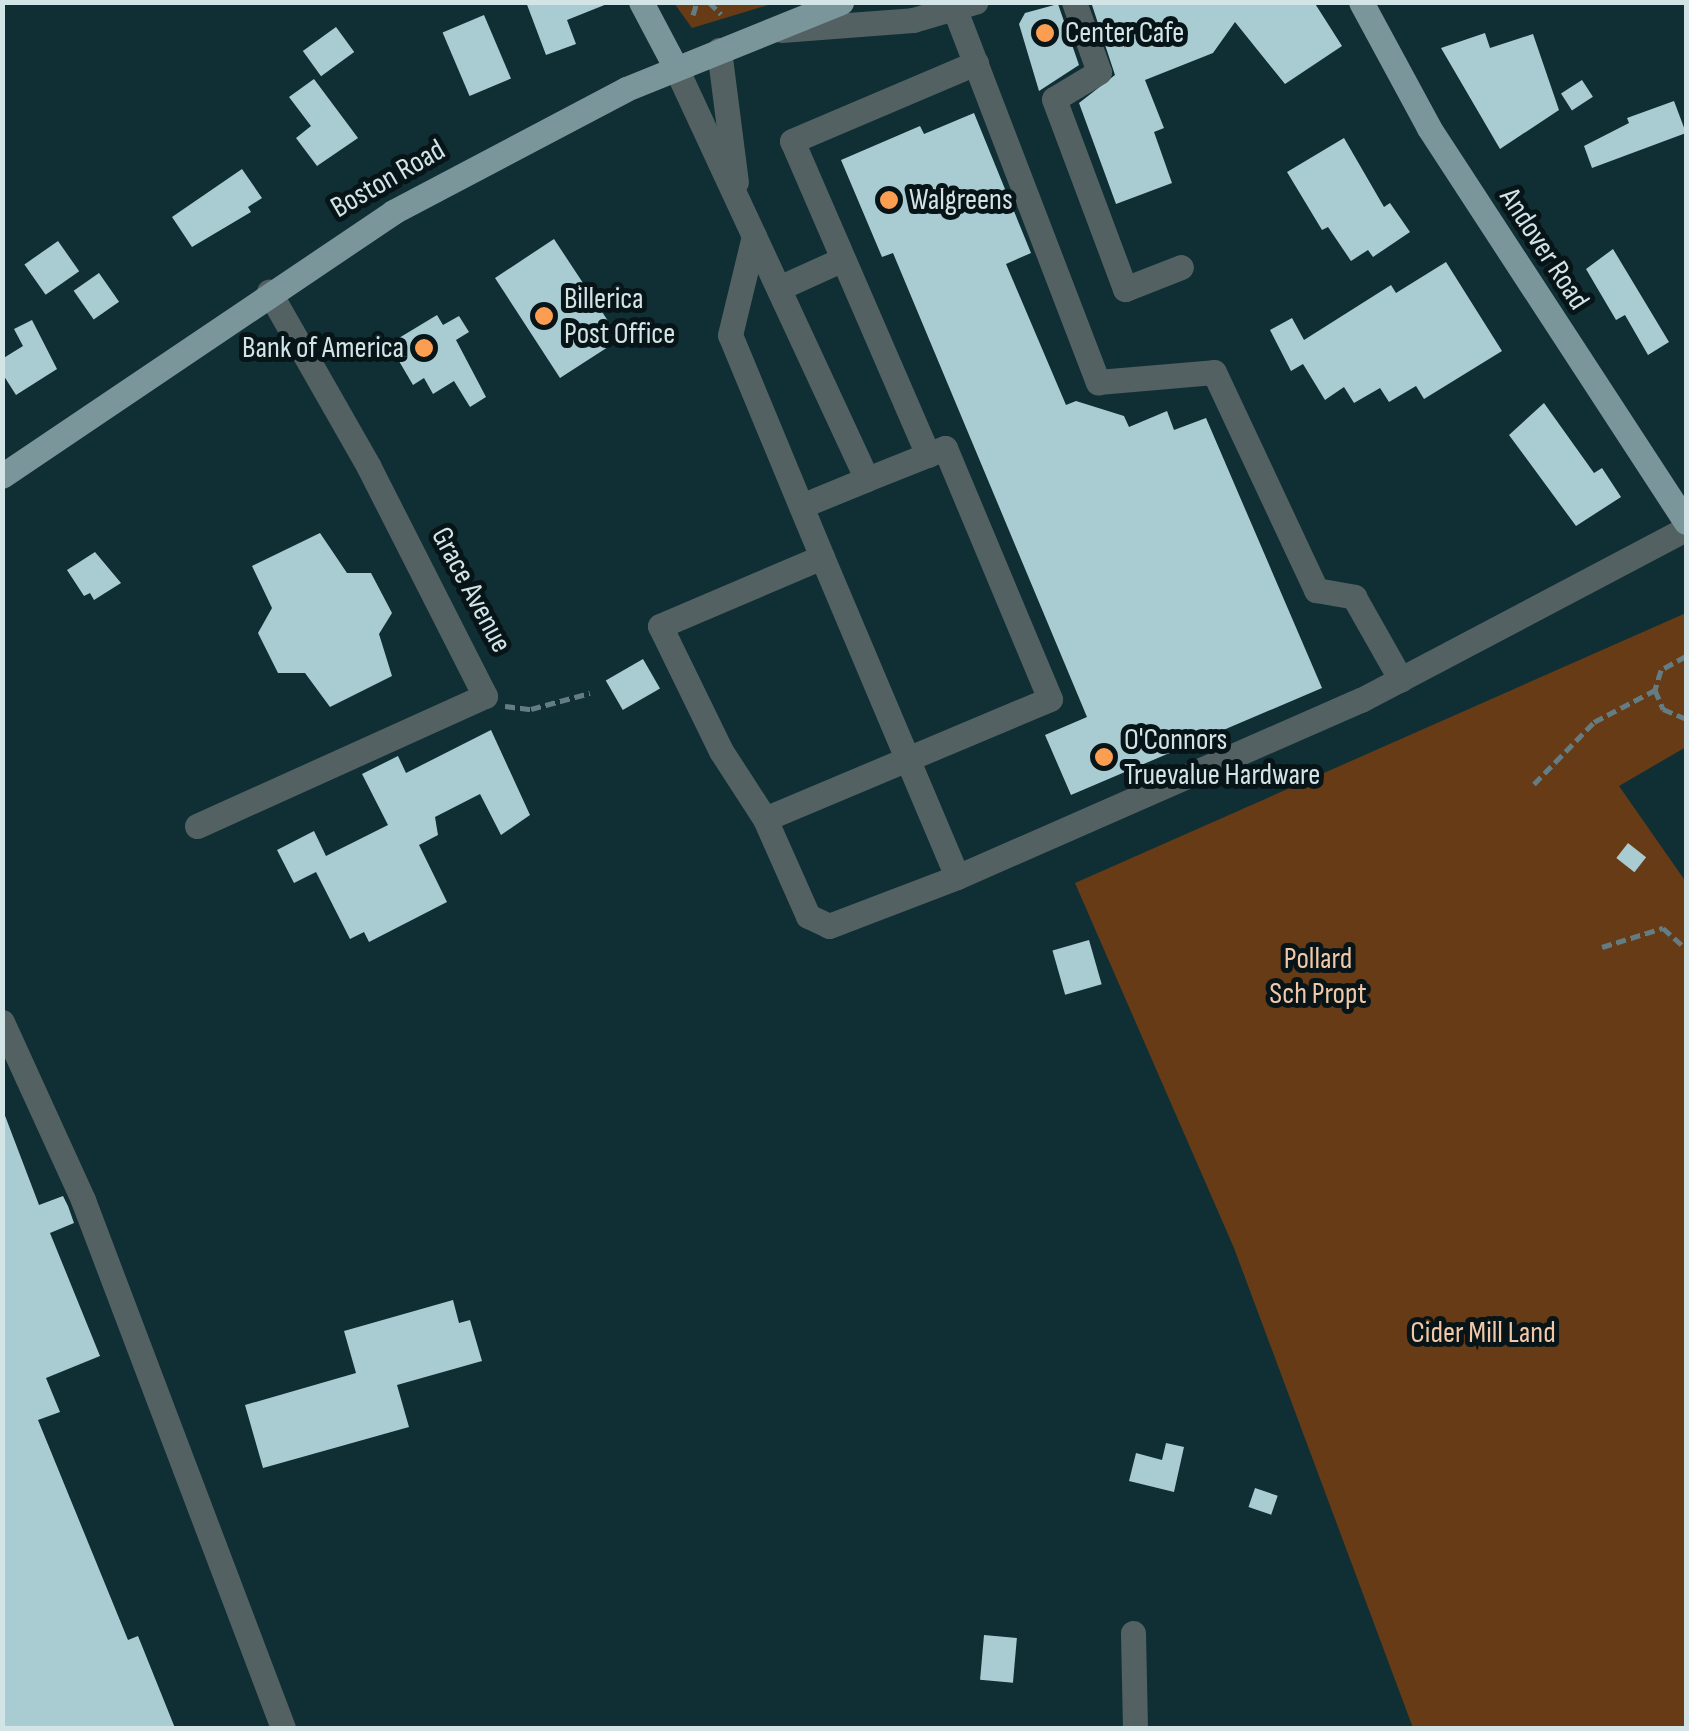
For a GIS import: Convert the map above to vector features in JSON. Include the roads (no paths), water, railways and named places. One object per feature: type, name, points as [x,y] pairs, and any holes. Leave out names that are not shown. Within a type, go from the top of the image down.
[{"type":"main road","points":[[642,2],[676,68]]},
{"type":"main road","name":"Boston Road","points":[[2,476],[269,292],[499,153],[676,68],[841,2]]},
{"type":"main road","name":"Andover Road","points":[[1361,2],[1450,162],[1686,526]]},
{"type":"street","points":[[1074,2],[1099,72],[1054,99],[1125,289],[1182,267]]},
{"type":"street","points":[[766,31],[913,20],[965,6],[976,63],[1098,382],[1214,372],[1316,590],[1354,596],[1401,680]]},
{"type":"street","points":[[718,50],[738,202]]},
{"type":"street","points":[[928,455],[792,142],[976,63]]},
{"type":"street","points":[[676,68],[868,479]]},
{"type":"street","points":[[754,236],[730,336],[956,877]]},
{"type":"street","points":[[779,288],[843,258]]},
{"type":"street","name":"Grace Avenue","points":[[197,826],[484,696],[370,466],[269,292]]},
{"type":"street","points":[[765,819],[1050,699],[946,448],[800,506]]},
{"type":"street","points":[[822,557],[660,626],[721,751],[765,819],[808,916],[829,926],[956,877],[1401,680],[1686,526]]},
{"type":"street","points":[[2,1022],[10,1056],[83,1200],[283,1728]]},
{"type":"street","points":[[1133,1633],[1135,1728]]},
{"type":"place","name":"Center Cafe","points":[[1045,33]]},
{"type":"place","name":"Walgreens","points":[[889,200]]},
{"type":"place","name":"Billerica Post Office","points":[[544,316]]},
{"type":"place","name":"Bank of America","points":[[424,348]]},
{"type":"place","name":"O'Connors Truevalue Hardware","points":[[1104,757]]},
{"type":"park label","name":"Pollard Sch Propt","points":[[1318,976]]},
{"type":"park label","name":"Cider Mill Land","points":[[1483,1333]]}]
